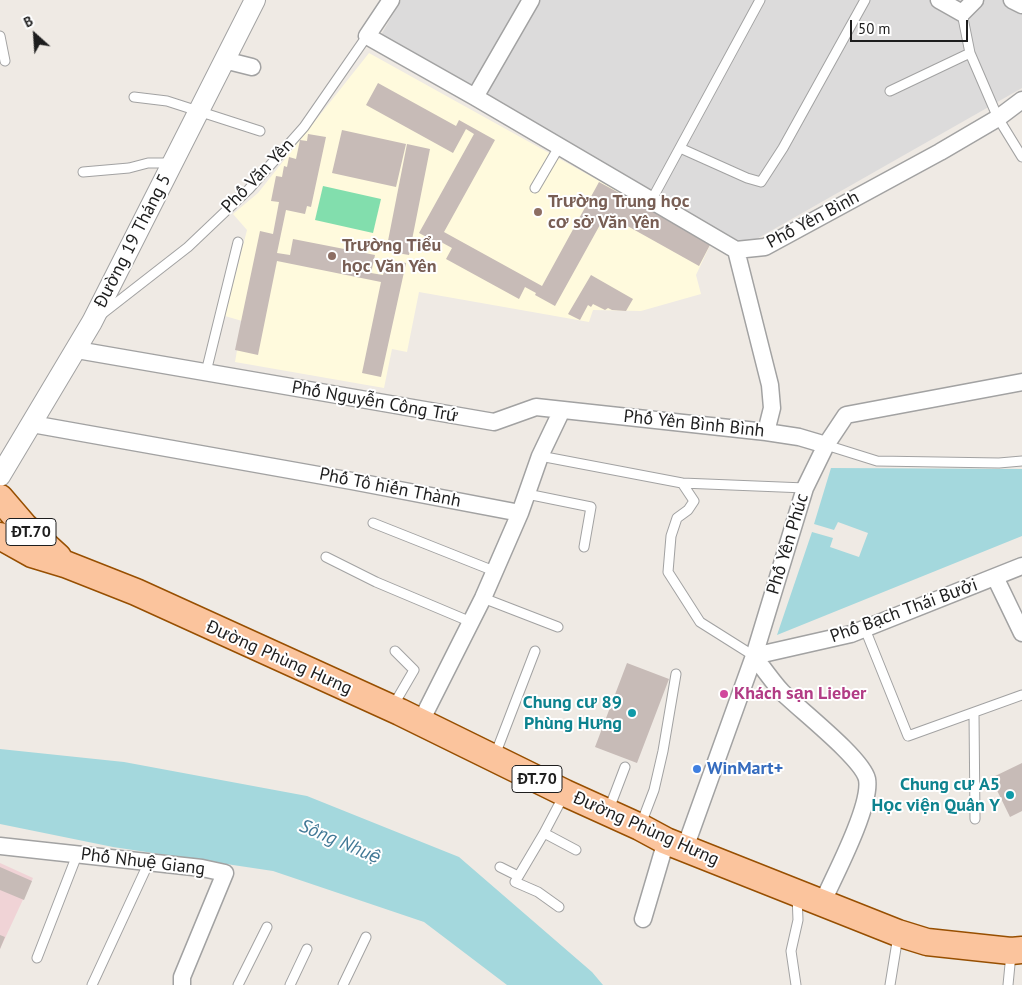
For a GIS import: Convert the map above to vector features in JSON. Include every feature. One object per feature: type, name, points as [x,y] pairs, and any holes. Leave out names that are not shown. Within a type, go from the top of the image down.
[{"type":"main road","name":"Đường Phùng Hưng","points":[[0,498],[24,526],[66,564]]},
{"type":"main road","name":"Đường Phùng Hưng","points":[[0,536],[32,554],[66,564],[136,592],[391,709],[675,845],[898,933],[927,942],[1017,950]]},
{"type":"street","name":"Đường 19 Tháng 5","points":[[0,476],[92,322],[255,0]]},
{"type":"street","name":"Phố Văn Yên","points":[[367,36],[390,0]]},
{"type":"street","points":[[475,97],[531,0]]},
{"type":"street","points":[[939,0],[962,13],[975,0]]},
{"type":"street","points":[[1012,0],[1022,5]]},
{"type":"street","points":[[367,36],[736,250],[770,385],[772,408],[766,432]]},
{"type":"street","points":[[224,60],[252,67]]},
{"type":"street","name":"Phố Yên Bình","points":[[736,250],[766,247],[940,152],[998,118],[1022,100]]},
{"type":"street","name":"Phố Nguyễn Công Trứ","points":[[77,350],[494,422],[536,407],[562,410]]},
{"type":"street","name":"Phố Yên Phúc","points":[[643,919],[754,656],[805,488],[826,445],[846,416],[1022,382]]},
{"type":"street","points":[[420,723],[482,598],[520,513],[540,456],[562,410]]},
{"type":"street","name":"Phố Yên Bình Bình","points":[[562,410],[766,432],[799,437],[826,445]]},
{"type":"street","name":"Phố Tô hiến Thành","points":[[32,424],[352,480],[520,513]]},
{"type":"street","name":"Phố Bạch Thái Bưởi","points":[[754,656],[851,634],[1022,566]]},
{"type":"street","points":[[995,577],[1022,634]]},
{"type":"street","points":[[754,656],[781,691],[859,762],[867,779],[866,796],[860,820],[822,903]]},
{"type":"street","name":"Phố Nhuệ Giang","points":[[0,846],[202,868],[225,873],[182,977],[182,985]]},
{"type":"lane","points":[[651,201],[760,0]]},
{"type":"lane","points":[[680,148],[746,178],[760,182],[783,148],[865,0]]},
{"type":"lane","points":[[962,13],[970,53],[998,118],[1022,157]]},
{"type":"lane","points":[[0,36],[5,61]]},
{"type":"lane","name":"Phố Văn Yên","points":[[92,322],[188,247],[249,189],[304,127],[367,36]]},
{"type":"lane","points":[[890,91],[970,53]]},
{"type":"lane","points":[[134,97],[167,101],[260,131]]},
{"type":"lane","points":[[535,188],[559,147]]},
{"type":"lane","points":[[83,172],[129,168],[148,163],[172,163]]},
{"type":"lane","points":[[206,372],[238,242]]},
{"type":"lane","points":[[826,445],[877,461],[1022,461]]},
{"type":"lane","points":[[540,456],[682,484],[805,488]]},
{"type":"lane","points":[[682,484],[694,501],[688,510],[677,518],[671,536],[668,572],[700,622],[754,656]]},
{"type":"lane","points":[[527,494],[591,507],[584,547]]},
{"type":"lane","points":[[373,523],[494,571]]},
{"type":"lane","points":[[326,557],[376,582],[471,622]]},
{"type":"lane","points":[[482,598],[558,627]]},
{"type":"lane","points":[[864,629],[908,736],[1022,695]]},
{"type":"lane","points":[[494,758],[535,650]]},
{"type":"lane","points":[[391,709],[414,670],[395,651]]},
{"type":"lane","points":[[640,827],[654,790],[663,751],[676,674]]},
{"type":"lane","points":[[974,713],[975,819]]},
{"type":"lane","points":[[608,812],[625,768]]},
{"type":"lane","points":[[559,908],[538,892],[515,882],[565,793]]},
{"type":"lane","points":[[544,833],[576,850]]},
{"type":"lane","points":[[37,958],[77,854]]},
{"type":"lane","points":[[92,985],[149,862]]},
{"type":"lane","points":[[500,867],[518,876]]},
{"type":"lane","points":[[796,985],[792,951],[798,920],[797,893]]},
{"type":"lane","points":[[238,985],[266,927]]},
{"type":"lane","points":[[890,985],[898,933]]},
{"type":"lane","points":[[343,985],[366,937]]},
{"type":"lane","points":[[290,985],[307,949]]},
{"type":"lane","points":[[1008,985],[1017,950]]},
{"type":"shaded area","points":[[401,0],[1022,0],[1022,88],[746,245],[485,97],[381,35]]},
{"type":"shaded area","points":[[369,53],[711,243],[696,275],[701,294],[641,311],[593,310],[589,322],[419,292],[407,352],[392,349],[384,388],[235,362],[242,321],[225,316],[247,230],[233,214],[258,193]]},
{"type":"shaded area","points":[[0,863],[33,878],[0,949]]},
{"type":"green space","points":[[323,186],[381,199],[373,233],[315,220]]},
{"type":"water","points":[[831,468],[1022,469],[1022,536],[777,635],[812,532],[833,538],[830,547],[859,557],[868,533],[838,522],[834,530],[814,524]]},
{"type":"water","name":"Sông Nhuệ","points":[[0,749],[124,762],[307,796],[459,857],[592,972],[603,985],[507,985],[424,922],[273,871],[113,847],[0,824]]},
{"type":"building","points":[[378,83],[456,126],[459,120],[495,140],[444,232],[542,286],[599,182],[711,243],[699,266],[606,214],[555,306],[525,287],[519,299],[446,259],[452,248],[419,233],[474,134],[466,129],[453,153],[366,105]]},
{"type":"building","points":[[342,130],[406,144],[396,187],[332,173]]},
{"type":"building","points":[[308,134],[326,137],[311,207],[307,206],[305,214],[286,210],[277,253],[290,255],[293,239],[375,255],[371,273],[383,275],[387,260],[406,263],[381,377],[362,373],[381,282],[277,261],[258,355],[235,350],[260,231],[273,234],[279,202],[271,201],[276,176],[282,177],[284,166],[287,167],[289,157],[296,159],[300,140],[307,141]]},
{"type":"building","points":[[407,144],[430,149],[409,255],[386,251]]},
{"type":"building","points":[[591,275],[633,299],[626,311],[608,308],[605,310],[593,304],[591,307],[588,305],[580,320],[568,314]]},
{"type":"building","name":"Chung cư 89 Phùng Hưng","points":[[627,663],[669,679],[637,763],[595,747]]},
{"type":"building","name":"Chung cư A5 Học viện Quân Y","points":[[1022,763],[1022,811],[1010,817],[991,778]]},
{"type":"building","points":[[0,867],[32,881],[24,900],[0,890]]},
{"type":"building","points":[[0,935],[5,937],[0,949]]},
{"type":"place","name":"Trường Trung học cơ sở Văn Yên","points":[[538,212]]},
{"type":"place","name":"Trường Tiểu học Văn Yên","points":[[332,256]]},
{"type":"place","name":"Khách sạn Lieber","points":[[724,694]]},
{"type":"place","name":"Chung cư 89 Phùng Hưng","points":[[632,713]]},
{"type":"place","name":"WinMart+","points":[[697,769]]},
{"type":"place","name":"Chung cư A5 Học viện Quân Y","points":[[1010,795]]}]
